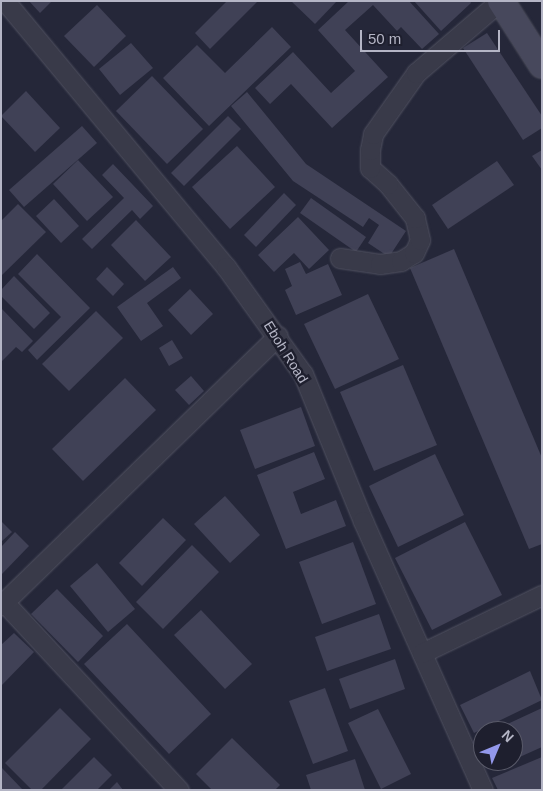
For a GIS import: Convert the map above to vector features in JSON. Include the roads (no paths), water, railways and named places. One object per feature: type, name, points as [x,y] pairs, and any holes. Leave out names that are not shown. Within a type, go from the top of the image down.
[{"type":"main road","points":[[500,1],[542,65]]},
{"type":"street","name":"Eboh Road","points":[[5,1],[226,267],[278,336],[302,374],[363,521],[483,790]]},
{"type":"street","points":[[340,258],[380,264],[401,261],[414,253],[420,240],[414,218],[388,184],[370,168],[370,150],[374,134],[416,73],[500,1]]},
{"type":"street","points":[[179,790],[3,603],[278,336]]},
{"type":"street","points":[[422,653],[542,596]]}]
